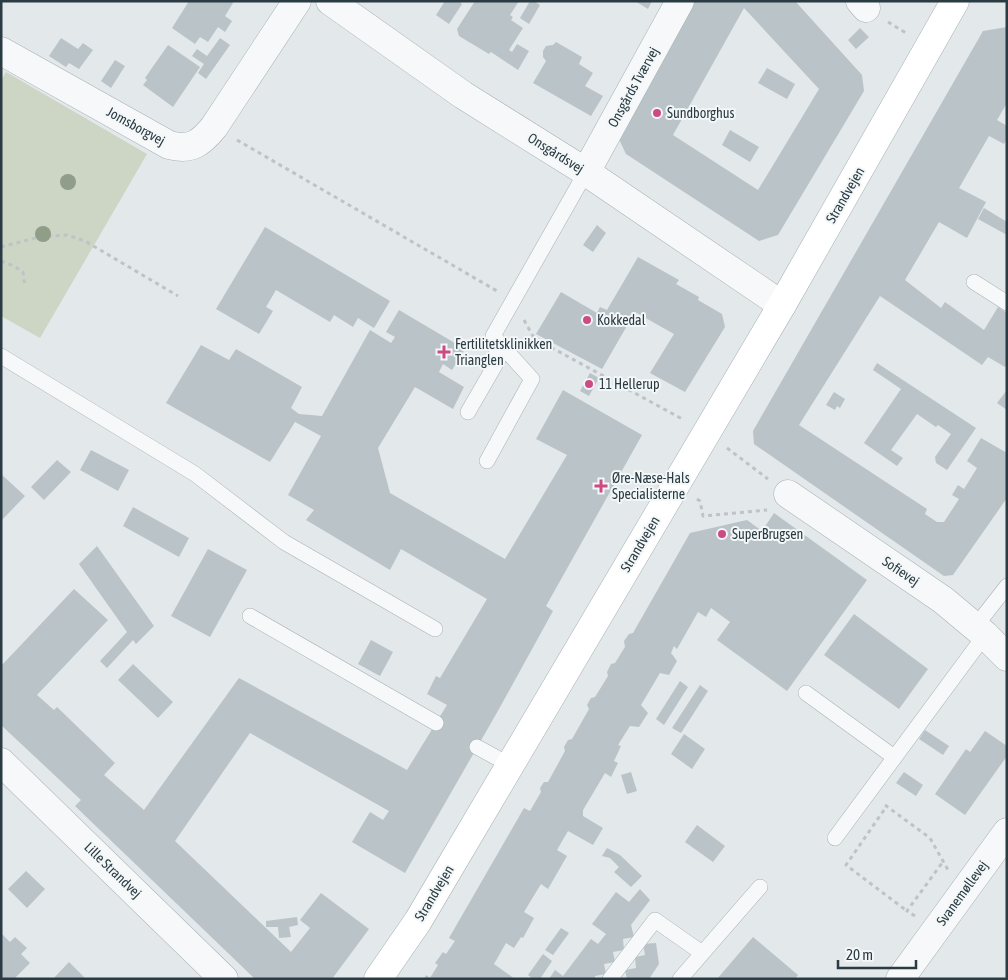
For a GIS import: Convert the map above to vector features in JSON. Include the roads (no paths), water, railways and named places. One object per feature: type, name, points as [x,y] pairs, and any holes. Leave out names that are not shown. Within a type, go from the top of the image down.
[{"type":"main road","name":"Strandvejen","points":[[378,979],[418,921],[782,304],[955,1]]},
{"type":"street","name":"Jomsborgvej","points":[[2,53],[169,145],[178,148],[193,146],[205,138],[214,126],[297,1]]},
{"type":"street","name":"Onsgårdsvej","points":[[330,1],[463,95],[586,172],[782,304]]},
{"type":"street","name":"Onsgårds Tværvej","points":[[586,172],[680,1]]},
{"type":"street","name":"Sofievej","points":[[777,497],[943,600],[1007,657]]},
{"type":"street","name":"Lille Strandvej","points":[[1,762],[224,979]]},
{"type":"street","name":"Svanemøllevej","points":[[900,979],[1007,832]]},
{"type":"lane","points":[[468,412],[498,360],[493,336],[586,172]]},
{"type":"lane","points":[[974,282],[1007,303]]},
{"type":"lane","points":[[487,461],[532,379],[493,336]]},
{"type":"lane","points":[[1,356],[195,474],[284,542],[435,629]]},
{"type":"lane","points":[[835,838],[894,757],[980,631],[1007,586]]},
{"type":"lane","points":[[250,616],[436,723]]},
{"type":"lane","points":[[806,693],[894,757]]},
{"type":"lane","points":[[477,747],[510,765]]},
{"type":"lane","points":[[680,979],[760,887]]},
{"type":"lane","points":[[610,979],[655,920],[702,953]]},
{"type":"place","name":"Sundborghus","points":[[657,113]]},
{"type":"place","name":"Kokkedal","points":[[587,320]]},
{"type":"place","name":"Fertilitetsklinikken Trianglen","points":[[444,352]]},
{"type":"place","name":"11 Hellerup","points":[[589,384]]},
{"type":"place","name":"Øre-Næse-Hals Specialisterne","points":[[601,486]]},
{"type":"place","name":"SuperBrugsen","points":[[722,534]]}]
